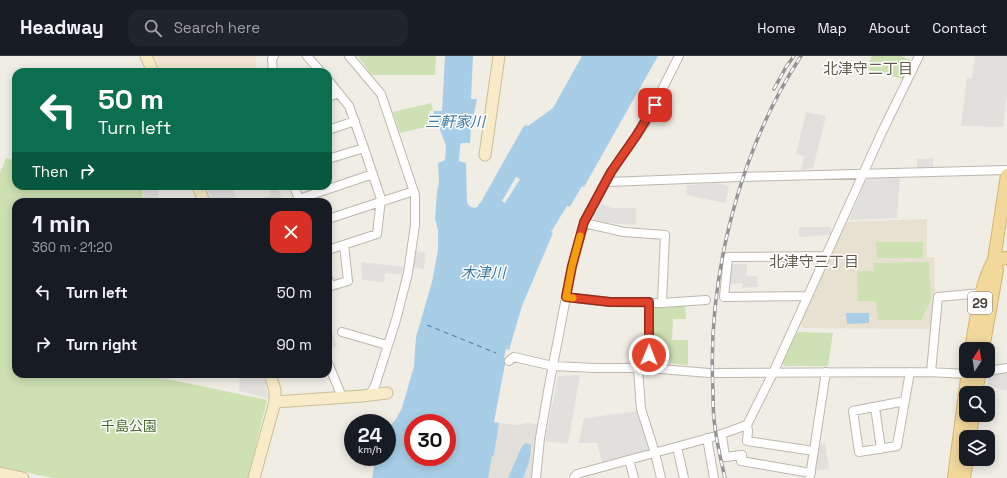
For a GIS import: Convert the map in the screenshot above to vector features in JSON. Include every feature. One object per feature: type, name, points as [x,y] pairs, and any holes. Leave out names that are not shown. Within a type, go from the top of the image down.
[{"type":"main road","name":"29","points":[[984,342],[996,267],[1007,175]]},
{"type":"main road","points":[[996,267],[1007,258]]},
{"type":"main road","name":"29","points":[[972,342],[982,293],[996,267]]},
{"type":"main road","points":[[954,478],[977,378]]},
{"type":"main road","points":[[964,478],[966,466]]},
{"type":"street","points":[[146,56],[150,68]]},
{"type":"street","points":[[273,68],[272,59],[274,56]]},
{"type":"street","points":[[308,56],[316,68]]},
{"type":"street","points":[[349,56],[381,94],[414,191],[416,201],[408,273],[388,346],[375,386],[367,396]]},
{"type":"street","points":[[485,155],[499,56]]},
{"type":"street","points":[[536,478],[540,438],[553,366],[572,266],[584,223],[611,172],[644,125],[680,56]]},
{"type":"street","points":[[814,451],[747,441],[747,425],[773,373],[919,56]]},
{"type":"street","points":[[332,85],[347,102],[355,121],[381,202],[378,234],[332,249]]},
{"type":"street","points":[[332,95],[338,93]]},
{"type":"street","points":[[332,129],[355,121]]},
{"type":"street","points":[[332,158],[364,148]]},
{"type":"street","points":[[607,182],[1007,170]]},
{"type":"street","points":[[332,188],[373,174]]},
{"type":"street","points":[[305,198],[327,190]]},
{"type":"street","points":[[332,218],[414,191]]},
{"type":"street","points":[[584,223],[624,232],[665,235],[662,303]]},
{"type":"street","points":[[332,286],[348,281],[344,245]]},
{"type":"street","points":[[808,296],[724,297],[728,257],[826,256]]},
{"type":"street","points":[[931,372],[938,297],[982,293]]},
{"type":"street","points":[[566,297],[610,302],[662,303],[706,300]]},
{"type":"street","points":[[649,302],[649,368]]},
{"type":"street","points":[[342,332],[388,346]]},
{"type":"street","points":[[509,361],[514,356],[553,366],[649,368],[709,373],[959,372]]},
{"type":"street","points":[[638,368],[641,409],[662,478]]},
{"type":"street","points":[[995,370],[1007,368]]},
{"type":"street","points":[[722,434],[725,457],[742,455],[741,461],[810,475],[826,372]]},
{"type":"street","points":[[905,401],[853,411],[859,452],[897,446],[905,401],[910,372]]},
{"type":"street","points":[[332,373],[342,397]]},
{"type":"street","points":[[254,478],[275,402],[275,390],[271,378]]},
{"type":"street","points":[[275,402],[367,396],[386,393]]},
{"type":"street","points":[[875,407],[881,448]]},
{"type":"street","points":[[574,478],[577,474],[722,434],[747,425]]},
{"type":"street","points":[[707,438],[714,478]]},
{"type":"street","points":[[676,447],[684,478]]},
{"type":"street","points":[[629,460],[634,478]]},
{"type":"street","points":[[0,473],[23,478]]},
{"type":"shaded area","points":[[154,56],[256,56],[257,68],[159,68]]},
{"type":"shaded area","points":[[975,56],[1007,56],[1007,94],[1003,127],[961,126],[967,78],[972,78]]},
{"type":"shaded area","points":[[806,112],[826,116],[813,168],[801,170],[804,156],[796,154]]},
{"type":"shaded area","points":[[933,158],[933,167],[917,167],[917,159]]},
{"type":"shaded area","points":[[900,176],[897,218],[849,220],[867,178]]},
{"type":"shaded area","points":[[716,183],[729,186],[726,203],[686,195],[687,185]]},
{"type":"shaded area","points":[[144,190],[159,190],[158,198],[144,198]]},
{"type":"shaded area","points":[[208,190],[234,190],[236,198],[210,198]]},
{"type":"shaded area","points":[[269,190],[278,190],[282,198],[264,198],[271,195]]},
{"type":"shaded area","points":[[601,204],[612,208],[636,208],[636,225],[592,222]]},
{"type":"shaded area","points":[[927,219],[927,257],[934,257],[935,294],[931,329],[804,328],[799,323],[845,222]]},
{"type":"shaded area","points":[[799,227],[831,227],[831,233],[830,235],[799,237]]},
{"type":"shaded area","points":[[414,251],[426,253],[424,269],[412,267]]},
{"type":"shaded area","points":[[361,262],[403,267],[402,275],[385,273],[384,282],[362,280]]},
{"type":"shaded area","points":[[729,264],[747,264],[747,276],[757,276],[758,287],[742,288],[742,283],[729,284]]},
{"type":"shaded area","points":[[332,332],[337,346],[332,348]]},
{"type":"shaded area","points":[[1007,371],[1007,391],[995,388],[995,386],[987,386],[988,378],[995,378],[995,373]]},
{"type":"shaded area","points":[[580,375],[568,444],[545,441],[558,376]]},
{"type":"shaded area","points":[[155,378],[167,378],[171,379],[171,381]]},
{"type":"shaded area","points":[[240,378],[264,378],[268,398],[239,391]]},
{"type":"shaded area","points":[[639,411],[651,449],[603,465],[597,443],[579,443],[584,418]]},
{"type":"shaded area","points":[[499,423],[515,425],[528,423],[539,425],[533,478],[488,478],[492,457],[494,455]]},
{"type":"shaded area","points":[[825,443],[829,469],[814,471],[819,444]]},
{"type":"green space","points":[[358,56],[436,56],[435,75],[372,75]]},
{"type":"green space","points":[[872,56],[901,56],[911,60],[903,79],[866,69]]},
{"type":"green space","points":[[431,103],[433,110],[429,111],[434,125],[400,133],[393,112]]},
{"type":"green space","name":"千島公園","points":[[6,158],[12,160],[12,190],[143,190],[142,198],[12,198],[12,378],[163,378],[267,400],[248,478],[53,478],[0,467],[0,173]]},
{"type":"green space","points":[[876,242],[923,242],[923,258],[877,258]]},
{"type":"green space","points":[[929,262],[931,300],[921,320],[878,320],[876,301],[858,301],[857,271],[874,271],[874,263]]},
{"type":"green space","points":[[685,304],[686,319],[673,319],[672,340],[688,340],[688,365],[654,362],[651,305]]},
{"type":"green space","points":[[799,332],[833,333],[828,366],[785,366],[782,363],[796,334]]},
{"type":"water","points":[[445,56],[473,56],[471,99],[477,99],[471,128],[470,143],[461,143],[459,161],[466,163],[467,202],[471,207],[476,208],[481,202],[522,129],[525,125],[528,126],[553,108],[582,56],[658,56],[584,187],[582,186],[571,205],[569,207],[567,206],[551,232],[553,233],[522,306],[509,350],[506,349],[504,358],[506,359],[494,422],[499,423],[494,455],[492,457],[488,478],[372,478],[374,466],[396,466],[396,419],[402,408],[414,366],[416,337],[432,282],[438,250],[438,230],[435,219],[439,183],[438,163],[445,160],[446,146],[433,111],[442,111]],"holes":[[[516,177],[520,179],[505,203],[502,201]]]},
{"type":"water","points":[[846,313],[869,313],[869,323],[847,324]]},
{"type":"water","points":[[526,443],[531,445],[531,449],[529,462],[523,478],[508,478],[522,446]]},
{"type":"ferry route","points":[[427,325],[496,353]]},
{"type":"railway","points":[[774,89],[794,56]]},
{"type":"railway","points":[[725,478],[716,433],[713,400],[713,348],[716,304],[722,260],[744,174],[760,133],[779,93],[801,56]]},
{"type":"slow traffic","points":[[573,298],[566,297],[580,236]]},
{"type":"district","name":"北津守二丁目","points":[[868,69]]},
{"type":"district","name":"北津守三丁目","points":[[814,262]]},
{"type":"route","points":[[649,355],[649,302],[610,302],[566,297],[572,266],[584,222],[611,172],[644,125],[655,105]]},
{"type":"water label","name":"三軒家川","points":[[455,122]]},
{"type":"water label","name":"木津川","points":[[483,273]]}]
